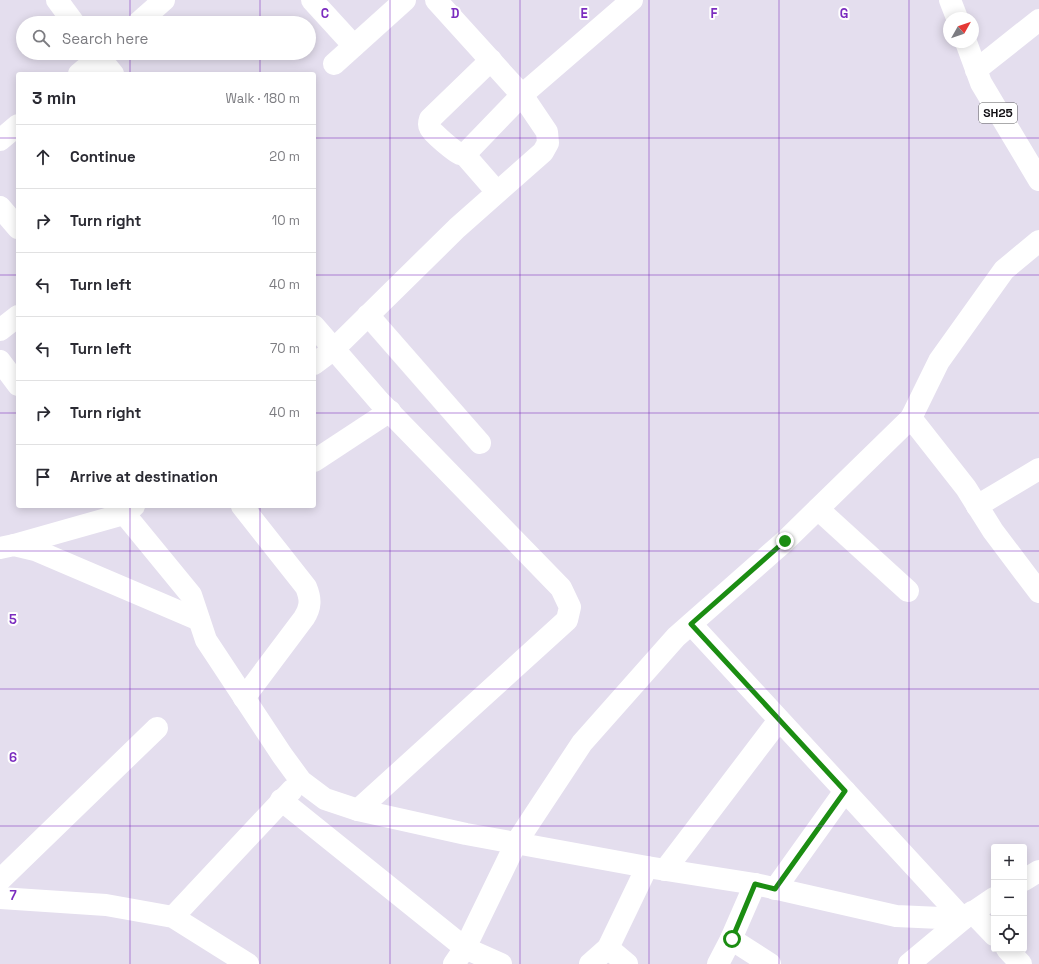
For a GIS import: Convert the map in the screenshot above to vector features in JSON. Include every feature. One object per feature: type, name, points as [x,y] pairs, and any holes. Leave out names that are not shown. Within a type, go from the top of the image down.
[{"type":"street","points":[[58,0],[69,16]]},
{"type":"street","points":[[146,16],[164,0]]},
{"type":"street","points":[[312,0],[354,46]]},
{"type":"street","points":[[334,64],[405,0]]},
{"type":"street","points":[[316,362],[334,349],[457,228],[543,152],[548,143],[547,132],[522,95],[436,0]]},
{"type":"street","points":[[491,60],[430,119],[430,130],[454,152],[460,154],[468,151],[522,95],[632,0]]},
{"type":"street","points":[[950,0],[955,12]]},
{"type":"street","points":[[976,70],[1039,20]]},
{"type":"street","name":"SH25","points":[[968,48],[981,83],[1039,180]]},
{"type":"street","points":[[81,72],[94,60]]},
{"type":"street","points":[[104,60],[112,72]]},
{"type":"street","points":[[0,140],[16,127]]},
{"type":"street","points":[[464,153],[497,192]]},
{"type":"street","points":[[0,207],[16,226]]},
{"type":"street","points":[[459,956],[516,843],[582,743],[676,637],[785,541],[911,418],[939,361],[1004,270],[1039,241]]},
{"type":"street","points":[[368,315],[480,443]]},
{"type":"street","points":[[0,330],[16,318]]},
{"type":"street","points":[[316,328],[390,411],[561,588],[570,607],[567,620],[358,810]]},
{"type":"street","points":[[0,361],[16,382]]},
{"type":"street","points":[[316,460],[390,411]]},
{"type":"street","points":[[911,418],[966,488],[993,531],[1039,592]]},
{"type":"street","points":[[977,506],[1039,469]]},
{"type":"street","points":[[244,698],[304,618],[309,609],[310,598],[306,587],[245,508]]},
{"type":"street","points":[[7,546],[125,509],[191,595],[206,640],[301,781],[325,799],[358,810],[516,843],[765,887],[896,916],[968,915]]},
{"type":"street","points":[[818,509],[908,591]]},
{"type":"street","points":[[7,546],[35,550],[199,620]]},
{"type":"street","points":[[691,624],[845,791],[968,915],[991,933]]},
{"type":"street","points":[[590,964],[608,948],[656,868],[779,720]]},
{"type":"street","points":[[0,880],[157,728]]},
{"type":"street","points":[[173,917],[281,800],[301,781]]},
{"type":"street","points":[[718,964],[765,887],[845,791]]},
{"type":"street","points":[[281,800],[459,956],[501,964]]},
{"type":"street","points":[[1027,878],[1039,871]]},
{"type":"street","points":[[0,898],[106,905],[173,917],[248,964]]},
{"type":"street","points":[[910,964],[968,915],[991,900]]},
{"type":"street","points":[[732,939],[770,964]]},
{"type":"street","points":[[608,948],[627,964]]},
{"type":"street","points":[[1010,952],[1021,964]]},
{"type":"route","points":[[732,939],[755,884],[775,889],[845,791],[691,624],[785,541]]}]
